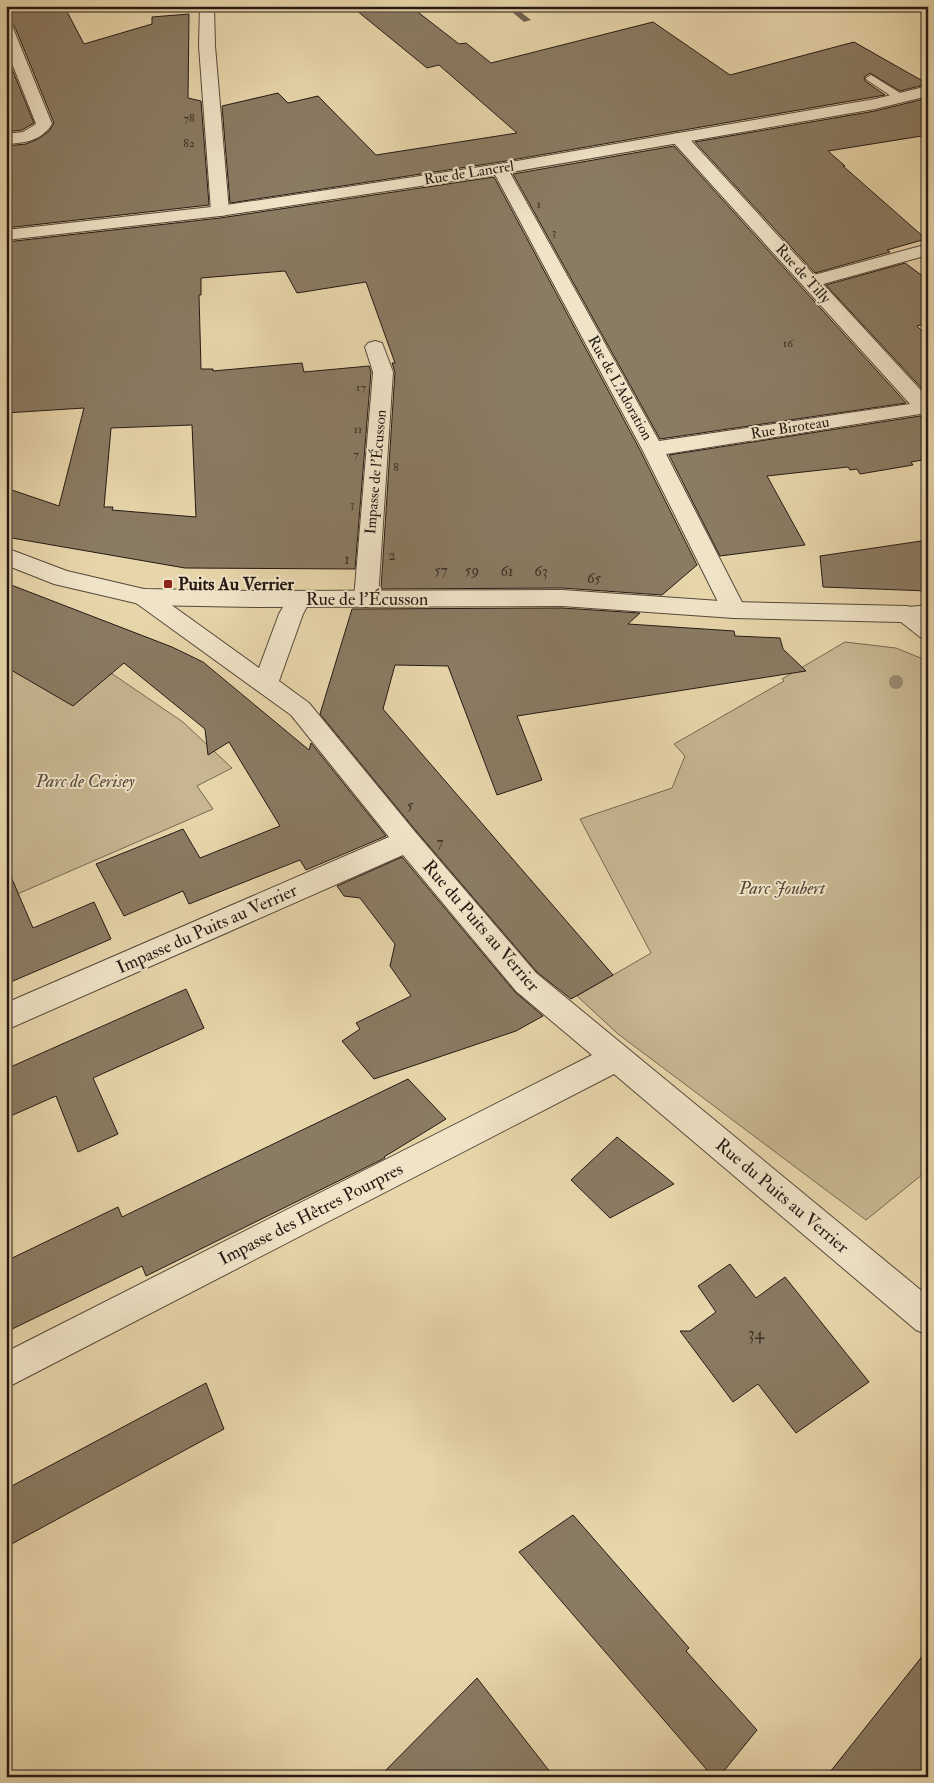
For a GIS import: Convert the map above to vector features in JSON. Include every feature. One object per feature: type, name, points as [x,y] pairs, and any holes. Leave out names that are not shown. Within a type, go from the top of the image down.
[{"type":"street","points":[[207,6],[207,46],[220,211]]},
{"type":"street","points":[[6,28],[44,124],[41,131],[30,136],[6,139]]},
{"type":"street","name":"Rue de Lancrel","points":[[6,235],[220,211],[500,169],[901,98],[928,91]]},
{"type":"street","name":"Rue de Tilly","points":[[679,138],[927,409]]},
{"type":"street","name":"Rue de L'Adoration","points":[[500,169],[653,449],[734,610]]},
{"type":"street","points":[[810,282],[928,250]]},
{"type":"street","name":"Impasse de l'Écusson","points":[[366,599],[383,372],[375,347]]},
{"type":"street","name":"Rue Biroteau","points":[[653,449],[927,409]]},
{"type":"street","name":"Rue de l'Écusson","points":[[6,556],[62,578],[144,597],[299,599],[562,598],[734,610],[917,613]]},
{"type":"street","name":"Rue du Puits au Verrier","points":[[144,597],[300,709],[407,841],[526,982],[928,1318]]},
{"type":"street","points":[[266,683],[291,614],[299,599]]},
{"type":"street","points":[[917,613],[928,631]]},
{"type":"street","name":"Impasse du Puits au Verrier","points":[[6,1017],[407,841]]},
{"type":"street","name":"Impasse des Hêtres Pourpres","points":[[6,1371],[617,1058]]},
{"type":"lane","points":[[871,78],[901,98]]},
{"type":"green space","name":"Parc Joubert","points":[[845,642],[896,648],[928,661],[928,1170],[866,1220],[618,1034],[577,996],[651,953],[580,819],[672,788],[685,756],[674,744],[784,681],[782,679]]},
{"type":"green space","name":"Parc de Cerisey","points":[[6,656],[111,673],[183,722],[232,768],[197,786],[213,809],[6,899]]},
{"type":"building","points":[[6,6],[64,6],[84,44],[152,24],[152,17],[189,14],[188,98],[201,101],[209,205],[6,228],[6,146],[26,144],[38,139],[49,131],[54,123],[15,27],[11,23],[6,22]]},
{"type":"building","points":[[351,6],[410,6],[459,44],[466,43],[491,63],[653,22],[730,75],[854,42],[928,84],[900,91],[870,73],[864,77],[865,81],[885,95],[500,162],[230,203],[222,106],[278,93],[288,103],[318,96],[376,155],[517,133],[439,65],[427,68]]},
{"type":"building","points":[[6,54],[34,123],[22,130],[6,132],[6,109],[10,108],[6,94]]},
{"type":"building","points":[[928,98],[928,135],[828,151],[926,239],[887,250],[890,252],[815,273],[695,142],[875,111]]},
{"type":"building","points":[[674,146],[906,403],[660,439],[513,174]]},
{"type":"building","points":[[494,177],[640,450],[697,565],[662,595],[562,588],[381,589],[395,372],[392,363],[395,363],[366,282],[297,293],[285,271],[201,278],[201,295],[199,295],[201,369],[213,369],[213,371],[302,363],[304,372],[369,366],[371,372],[355,569],[185,568],[6,537],[6,488],[59,506],[84,408],[6,413],[6,242],[220,218]],"holes":[[[192,425],[196,517],[112,510],[113,507],[104,507],[111,428]]]},
{"type":"building","points":[[905,263],[928,280],[928,323],[917,326],[928,337],[928,395],[826,285]]},
{"type":"building","points":[[920,416],[928,419],[928,459],[911,462],[913,465],[860,474],[857,469],[850,470],[848,467],[767,476],[805,545],[720,556],[669,455]]},
{"type":"building","points":[[928,540],[928,591],[823,587],[820,556]]},
{"type":"building","points":[[6,583],[172,647],[203,662],[309,750],[311,743],[386,836],[306,870],[300,860],[189,904],[183,891],[124,916],[96,864],[183,829],[200,858],[280,826],[229,742],[208,755],[205,729],[124,663],[73,706],[6,667]]},
{"type":"building","points":[[562,608],[640,613],[628,624],[734,631],[735,636],[780,638],[783,649],[806,671],[517,716],[542,780],[497,795],[448,666],[395,665],[383,709],[613,975],[571,999],[537,972],[417,832],[320,714],[352,609]]},
{"type":"building","points":[[402,857],[515,992],[543,1016],[516,1031],[374,1079],[342,1041],[360,1029],[356,1023],[411,996],[390,966],[395,944],[360,898],[344,896],[337,886]]},
{"type":"building","points":[[6,865],[33,928],[94,902],[111,939],[6,984]]},
{"type":"building","points":[[186,989],[204,1028],[93,1078],[118,1134],[78,1152],[56,1096],[6,1118],[6,1069]]},
{"type":"building","points":[[408,1079],[446,1119],[385,1158],[146,1276],[142,1266],[6,1332],[6,1261],[118,1207],[122,1217]]},
{"type":"building","points":[[617,1137],[674,1184],[610,1218],[571,1180]]},
{"type":"building","points":[[730,1264],[756,1298],[785,1277],[869,1382],[796,1433],[758,1384],[733,1402],[680,1331],[690,1331],[716,1312],[698,1286]]},
{"type":"building","points":[[206,1383],[224,1429],[6,1547],[6,1489]]},
{"type":"building","points":[[573,1515],[689,1648],[686,1651],[757,1730],[719,1777],[713,1777],[519,1552]]},
{"type":"building","points":[[928,1649],[928,1777],[826,1777]]},
{"type":"building","points":[[477,1678],[554,1777],[379,1777]]},
{"type":"waterway","points":[[508,6],[527,20]]},
{"type":"place","name":"Puits Au Verrier","points":[[168,584]]}]
